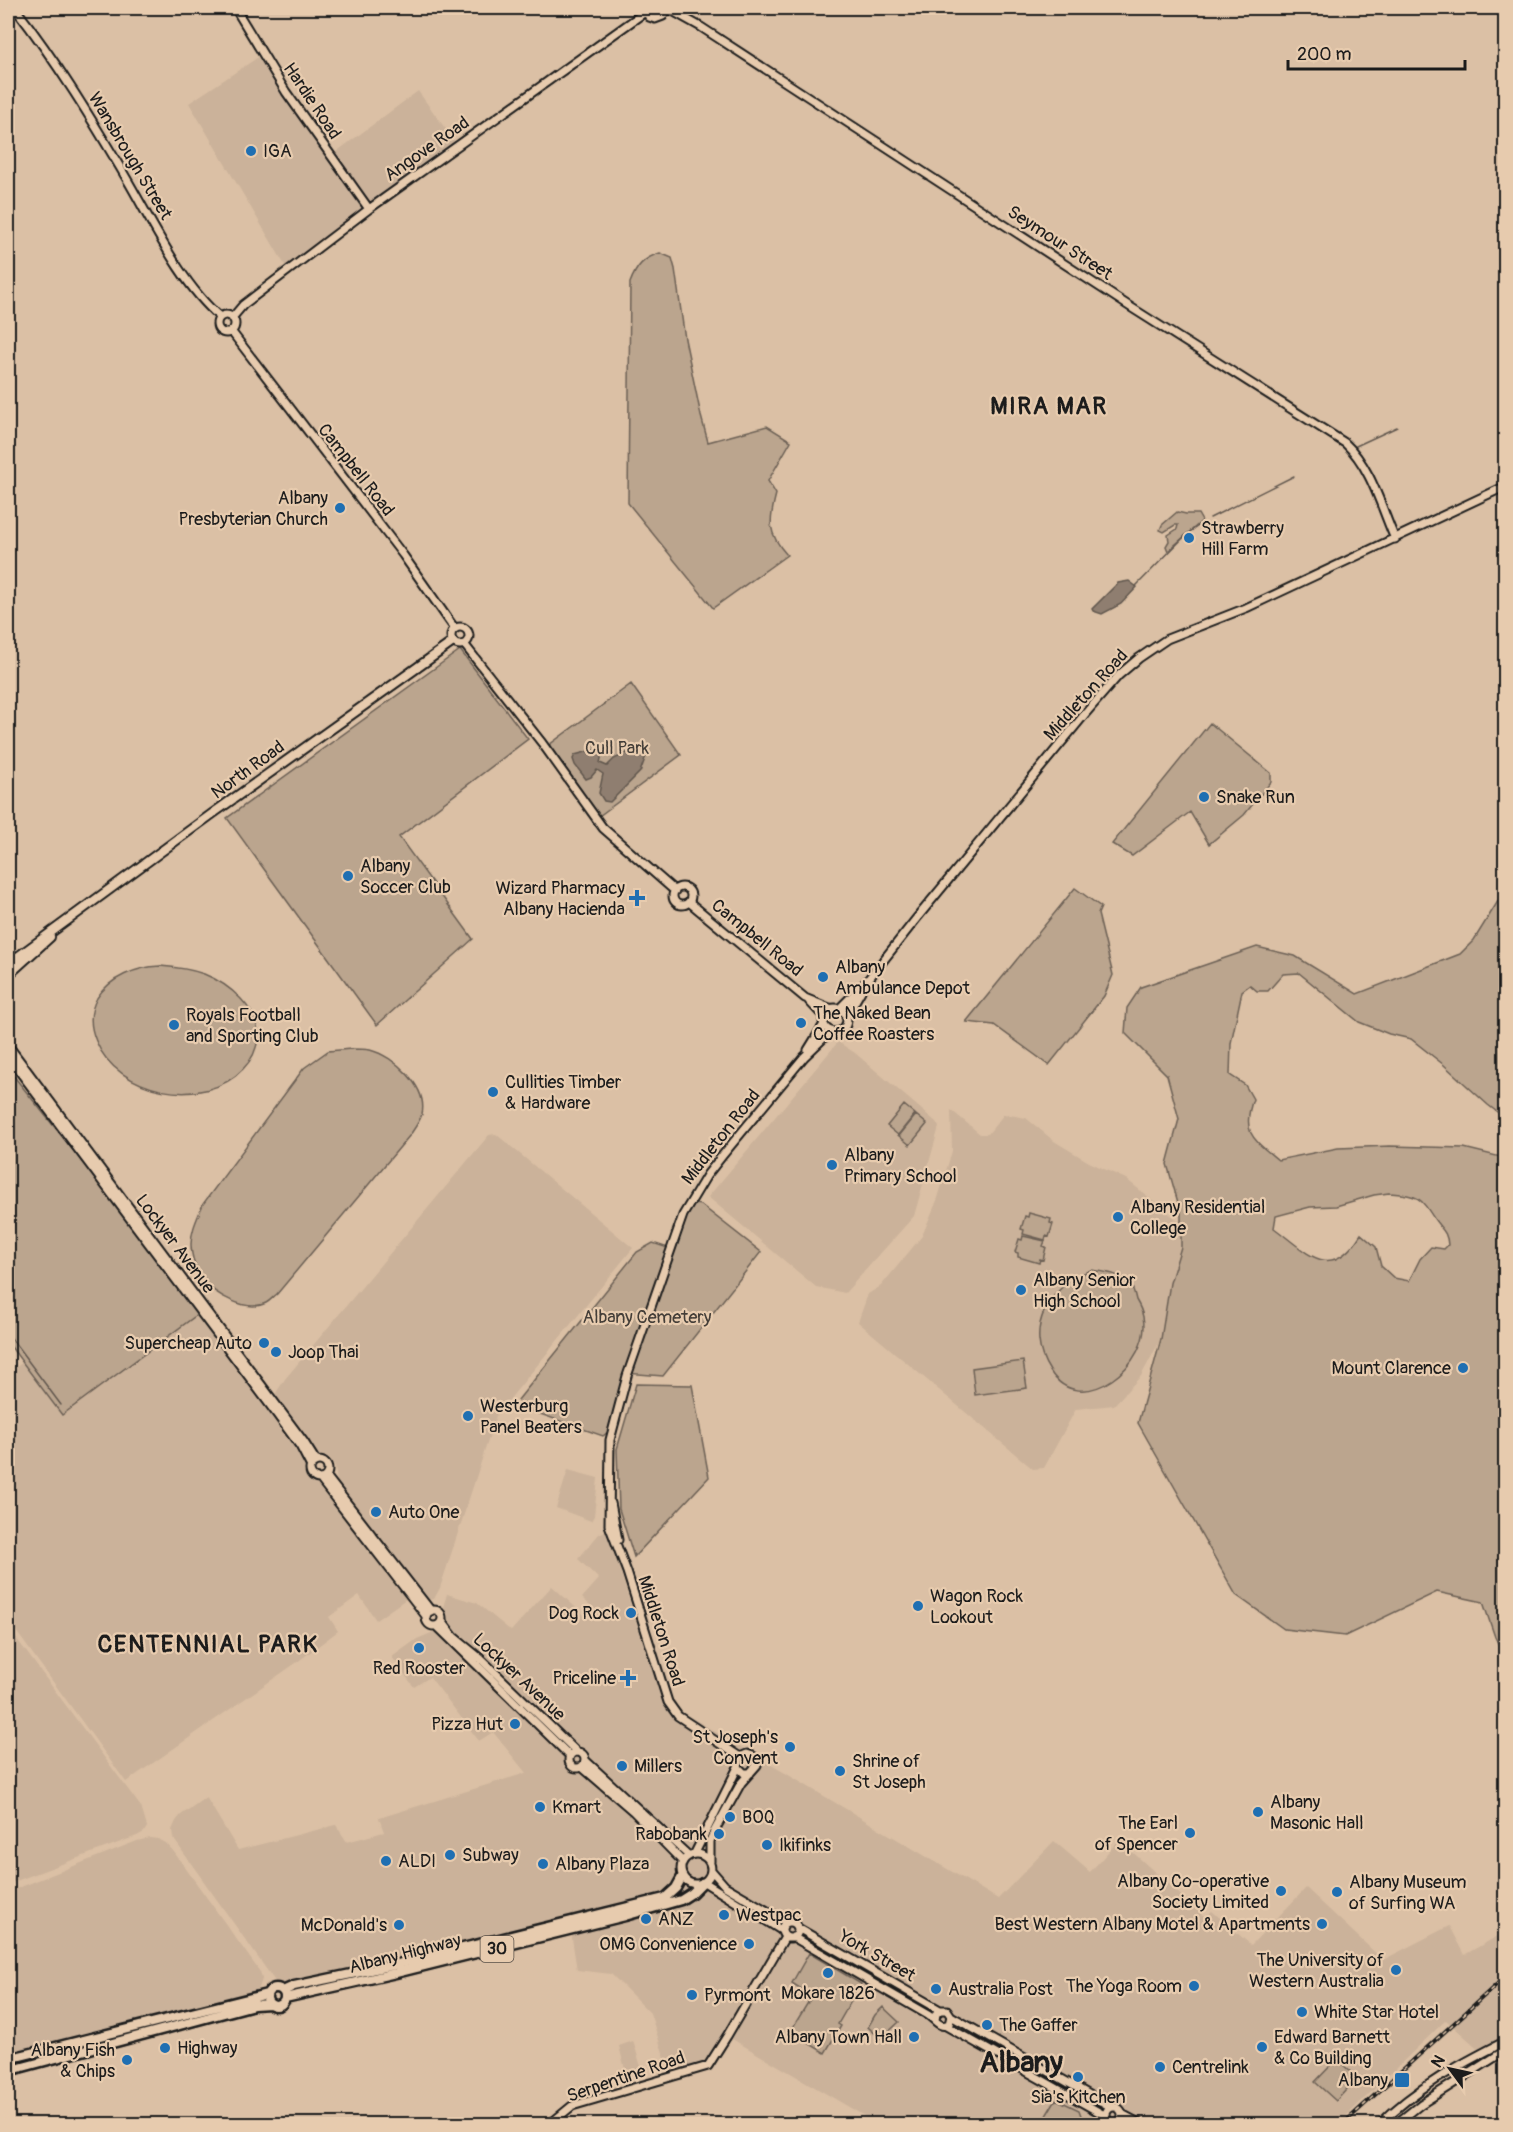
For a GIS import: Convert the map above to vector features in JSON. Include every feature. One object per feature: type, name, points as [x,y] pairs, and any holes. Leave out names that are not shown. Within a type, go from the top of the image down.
[{"type":"highway","name":"Albany Highway","points":[[395,1969],[500,1938],[665,1898],[676,1888],[682,1877]]},
{"type":"highway","name":"Albany Highway","points":[[284,1995],[294,1986],[395,1969],[503,1947],[625,1916],[681,1900],[703,1882]]},
{"type":"highway","points":[[500,1938],[503,1947]]},
{"type":"highway","name":"30","points":[[8,2060],[205,2015],[254,2005],[279,2006],[284,1995],[274,1988],[267,1994],[205,2015],[8,2071]]},
{"type":"highway","points":[[267,1994],[270,2004]]},
{"type":"main road","name":"Wansbrough Street","points":[[15,8],[64,76],[170,253],[203,301],[220,317]]},
{"type":"main road","name":"Hardie Road","points":[[235,8],[286,92],[369,209]]},
{"type":"main road","points":[[645,10],[650,17],[656,19],[663,16],[667,8]]},
{"type":"main road","name":"Seymour Street","points":[[667,8],[701,27],[1113,296],[1345,443],[1359,458],[1366,471],[1395,539]]},
{"type":"main road","name":"Angove Road","points":[[232,318],[243,305],[267,285],[645,10]]},
{"type":"main road","points":[[226,315],[232,318],[234,322],[231,331],[224,333],[218,328],[217,322],[220,317],[226,315]]},
{"type":"main road","name":"Campbell Road","points":[[231,331],[403,555],[455,629]]},
{"type":"main road","name":"Middleton Road","points":[[846,1017],[867,981],[916,919],[1085,714],[1119,675],[1139,658],[1167,639],[1246,608],[1506,486]]},
{"type":"main road","points":[[462,628],[467,632],[468,638],[464,644],[459,645],[453,642],[451,634],[455,629],[462,628]]},
{"type":"main road","name":"North Road","points":[[8,964],[212,814],[453,642]]},
{"type":"main road","points":[[464,644],[542,743],[603,828],[675,891]]},
{"type":"main road","points":[[686,888],[691,896],[689,902],[684,905],[678,904],[674,900],[675,891],[686,888]]},
{"type":"main road","name":"Campbell Road","points":[[689,902],[805,998],[824,1020]]},
{"type":"main road","name":"North Road","points":[[8,975],[62,925]]},
{"type":"main road","name":"Middleton Road","points":[[835,1009],[867,981]]},
{"type":"main road","name":"Campbell Road","points":[[805,998],[835,1009]]},
{"type":"main road","points":[[835,1009],[846,1017],[846,1024],[842,1030],[831,1031],[824,1020],[835,1009]]},
{"type":"main road","name":"Middleton Road","points":[[804,1057],[824,1020]]},
{"type":"main road","name":"Middleton Road","points":[[740,1757],[673,1710],[668,1702],[620,1551],[609,1525],[610,1440],[627,1376],[683,1215],[711,1170],[804,1057],[831,1031]]},
{"type":"main road","name":"Lockyer Avenue","points":[[8,1045],[304,1442],[314,1464]]},
{"type":"main road","name":"Lockyer Avenue","points":[[8,1056],[314,1464]]},
{"type":"main road","points":[[323,1477],[328,1470],[326,1464],[314,1464],[312,1474],[323,1477],[429,1613]]},
{"type":"main road","name":"Lockyer Avenue","points":[[440,1612],[442,1620],[454,1637],[481,1659],[574,1754],[437,1626],[428,1624],[429,1613],[440,1612]]},
{"type":"main road","points":[[437,1626],[442,1620]]},
{"type":"main road","points":[[584,1763],[572,1767],[570,1761],[574,1754],[582,1754],[584,1763],[682,1861]]},
{"type":"main road","points":[[750,1754],[756,1759],[757,1765],[741,1783],[710,1842],[711,1870],[703,1882],[691,1884],[682,1877],[680,1869],[682,1861],[691,1854],[738,1767],[740,1757],[750,1754]]},
{"type":"main road","points":[[584,1763],[691,1854],[706,1857],[710,1862]]},
{"type":"main road","points":[[738,1767],[742,1772],[750,1773]]},
{"type":"main road","name":"York Street","points":[[711,1870],[725,1886],[786,1922],[794,1922],[798,1928],[940,2010]]},
{"type":"main road","name":"York Street","points":[[703,1882],[787,1935],[935,2020]]},
{"type":"main road","points":[[786,1922],[782,1925],[787,1935],[797,1933],[798,1928]]},
{"type":"main road","name":"Serpentine Road","points":[[550,2124],[572,2106],[708,2066],[787,1935]]},
{"type":"main road","points":[[1122,2114],[1119,2123],[1110,2122],[1106,2116],[946,2026],[939,2025],[935,2020],[936,2014],[940,2010],[946,2010],[951,2016],[1111,2107],[1118,2107],[1122,2114],[1141,2124]]},
{"type":"main road","points":[[946,2026],[951,2022],[951,2016]]},
{"type":"main road","points":[[1380,2124],[1422,2091],[1506,2041]]},
{"type":"main road","points":[[1396,2124],[1421,2104],[1506,2050]]},
{"type":"main road","points":[[1483,2053],[1488,2061]]},
{"type":"main road","points":[[1106,2116],[1107,2110],[1111,2107]]},
{"type":"shaded area","points":[[266,52],[328,158],[418,91],[458,146],[289,272],[189,103]]},
{"type":"shaded area","points":[[1129,581],[1137,587],[1121,604],[1102,614],[1093,611],[1092,609],[1118,583]]},
{"type":"shaded area","points":[[635,749],[646,756],[640,772],[610,802],[604,801],[599,793],[603,774],[597,770],[586,779],[573,759],[575,755],[593,750],[602,754],[600,763],[607,766],[614,759]]},
{"type":"shaded area","name":"Albany Primary School","points":[[838,1042],[855,1053],[939,1127],[914,1216],[845,1293],[816,1287],[708,1197]]},
{"type":"shaded area","name":"Albany Senior High School","points":[[951,1110],[980,1134],[988,1134],[1004,1114],[1026,1118],[1054,1141],[1089,1162],[1126,1179],[1181,1223],[1181,1247],[1170,1283],[1161,1339],[1141,1376],[1114,1405],[1076,1409],[1044,1468],[1033,1469],[858,1322],[868,1294],[881,1286],[922,1236],[938,1198],[952,1151]]},
{"type":"shaded area","points":[[496,1134],[633,1248],[496,1416],[440,1588],[434,1599],[428,1600],[373,1532],[337,1482],[335,1467],[328,1457],[317,1454],[274,1396],[285,1379],[489,1135]]},
{"type":"shaded area","points":[[198,1314],[305,1460],[307,1473],[312,1480],[319,1482],[406,1599],[376,1620],[359,1595],[329,1617],[338,1631],[126,1782],[8,1620],[8,1373],[23,1362]]},
{"type":"shaded area","points":[[568,1470],[598,1478],[594,1516],[591,1521],[556,1508]]},
{"type":"shaded area","points":[[605,1531],[609,1533],[634,1616],[665,1702],[998,1899],[1054,1841],[1090,1872],[1119,1840],[1205,1917],[1212,1911],[1251,1945],[1306,1888],[1383,1960],[1449,1926],[1464,1955],[1505,1932],[1505,2042],[1483,2053],[1446,2020],[1338,2124],[878,2124],[727,2036],[708,2066],[671,2077],[650,2013],[611,1974],[577,1970],[570,1926],[279,1987],[173,1838],[172,1830],[176,1821],[206,1797],[238,1850],[336,1825],[347,1842],[384,1832],[379,1818],[526,1773],[493,1732],[479,1741],[430,1677],[414,1687],[392,1657],[417,1639],[443,1628],[447,1623],[444,1604],[447,1594],[477,1603],[511,1631],[552,1586],[584,1615],[591,1606],[582,1598],[599,1579],[578,1559],[599,1534]]},
{"type":"shaded area","points":[[8,1627],[141,1807],[147,1827],[137,1836],[8,1884]]},
{"type":"shaded area","points":[[150,1838],[166,1843],[174,1852],[260,1972],[262,1979],[259,1988],[251,1994],[8,2053],[8,1892],[137,1841]]},
{"type":"shaded area","points":[[633,2041],[643,2073],[627,2077],[619,2046]]},
{"type":"green space","points":[[660,253],[672,258],[675,269],[685,339],[708,442],[767,426],[791,441],[768,481],[776,494],[771,526],[776,540],[787,555],[713,608],[628,503],[630,283],[641,264]]},
{"type":"green space","points":[[1177,512],[1198,514],[1202,521],[1168,551],[1166,546],[1169,541],[1168,535],[1177,529],[1178,525],[1164,532],[1160,530],[1162,525]]},
{"type":"green space","name":"Albany Soccer Club","points":[[460,650],[528,739],[399,837],[473,939],[377,1025],[227,818]]},
{"type":"green space","name":"Cull Park","points":[[631,684],[681,755],[599,816],[549,745]]},
{"type":"green space","name":"Snake Run","points":[[1210,723],[1271,773],[1271,782],[1244,815],[1209,844],[1190,812],[1132,856],[1112,844]]},
{"type":"green space","points":[[1075,888],[1101,907],[1098,914],[1113,975],[1104,996],[1049,1065],[994,1025],[966,1022]]},
{"type":"green space","points":[[1505,890],[1505,1118],[1411,1039],[1389,1034],[1359,1022],[1299,973],[1283,974],[1268,991],[1257,991],[1250,985],[1242,991],[1231,1043],[1230,1075],[1245,1085],[1253,1099],[1248,1120],[1252,1134],[1278,1160],[1338,1148],[1390,1146],[1464,1148],[1505,1158],[1505,1658],[1483,1602],[1437,1592],[1345,1636],[1284,1629],[1236,1595],[1138,1423],[1161,1339],[1170,1283],[1181,1247],[1181,1213],[1167,1164],[1179,1119],[1167,1075],[1125,1033],[1127,1008],[1141,987],[1257,947],[1295,956],[1357,994],[1460,954],[1474,940]],"holes":[[[1389,1193],[1413,1196],[1421,1201],[1447,1237],[1448,1245],[1444,1249],[1431,1247],[1420,1259],[1409,1281],[1394,1278],[1381,1266],[1376,1247],[1361,1234],[1350,1249],[1339,1258],[1329,1260],[1318,1259],[1308,1254],[1274,1228],[1276,1216],[1310,1207],[1336,1206]]]},
{"type":"green space","name":"Royals Football and Sporting Club","points":[[160,966],[193,971],[214,978],[241,999],[254,1017],[258,1037],[255,1050],[246,1066],[226,1082],[207,1090],[185,1093],[163,1091],[141,1084],[122,1074],[107,1059],[96,1041],[92,1030],[92,1014],[94,1003],[102,991],[109,984],[133,971]]},
{"type":"green space","points":[[351,1049],[379,1053],[407,1074],[420,1093],[422,1114],[420,1119],[410,1135],[277,1294],[267,1302],[250,1306],[223,1297],[203,1280],[193,1258],[192,1234],[203,1204],[304,1068],[328,1051]]},
{"type":"green space","points":[[8,1069],[202,1311],[62,1415],[8,1343]]},
{"type":"green space","points":[[904,1105],[915,1114],[898,1135],[887,1126]]},
{"type":"green space","points":[[916,1115],[927,1124],[910,1145],[899,1136]]},
{"type":"green space","name":"Albany Cemetery","points":[[694,1204],[701,1205],[761,1252],[663,1376],[626,1373],[609,1431],[603,1436],[520,1407],[518,1400],[637,1252],[653,1243],[674,1250],[686,1216]]},
{"type":"green space","points":[[1029,1213],[1051,1219],[1050,1223],[1053,1224],[1049,1237],[1046,1236],[1045,1240],[1023,1234],[1024,1230],[1021,1229],[1025,1216],[1028,1217]]},
{"type":"green space","points":[[1023,1236],[1045,1241],[1043,1260],[1040,1259],[1039,1263],[1018,1257],[1018,1253],[1015,1252],[1019,1239],[1022,1240]]},
{"type":"green space","points":[[1091,1270],[1116,1275],[1130,1285],[1143,1315],[1143,1335],[1137,1352],[1112,1380],[1096,1388],[1079,1390],[1063,1385],[1050,1371],[1042,1356],[1039,1340],[1040,1325],[1044,1311],[1052,1298],[1076,1277]]},
{"type":"green space","points":[[1023,1361],[1027,1388],[975,1395],[972,1368]]},
{"type":"green space","points":[[636,1384],[692,1385],[709,1477],[634,1557],[619,1509],[617,1449]]},
{"type":"green space","points":[[809,1953],[861,1984],[838,2024],[841,2026],[825,2053],[790,2032],[812,1996],[792,1983]]},
{"type":"green space","points":[[883,2007],[899,2022],[881,2039],[868,2027]]},
{"type":"green space","points":[[1337,2059],[1357,2078],[1336,2101],[1315,2082]]},
{"type":"green space","points":[[1056,2099],[1079,2110],[1084,2124],[1041,2124]]},
{"type":"waterway","points":[[1356,446],[1397,427]]},
{"type":"waterway","points":[[1210,518],[1294,476]]},
{"type":"waterway","points":[[1136,586],[1187,534],[1201,524]]},
{"type":"waterway","points":[[8,1334],[61,1405]]},
{"type":"railway","points":[[1343,2124],[1506,1976]]},
{"type":"place","name":"IGA","points":[[251,151]]},
{"type":"place","name":"Albany Presbyterian Church","points":[[340,508]]},
{"type":"place","name":"Strawberry Hill Farm","points":[[1189,538]]},
{"type":"place","name":"Snake Run","points":[[1204,797]]},
{"type":"place","name":"Albany Soccer Club","points":[[348,876]]},
{"type":"place","name":"Wizard Pharmacy Albany Hacienda","points":[[637,898]]},
{"type":"place","name":"Albany Ambulance Depot","points":[[823,977]]},
{"type":"place","name":"The Naked Bean Coffee Roasters","points":[[801,1023]]},
{"type":"place","name":"Royals Football and Sporting Club","points":[[174,1025]]},
{"type":"place","name":"Cullities Timber & Hardware","points":[[493,1092]]},
{"type":"place","name":"Albany Primary School","points":[[832,1165]]},
{"type":"place","name":"Albany Residential College","points":[[1118,1217]]},
{"type":"place","name":"Albany Senior High School","points":[[1021,1290]]},
{"type":"place","name":"Supercheap Auto","points":[[264,1343]]},
{"type":"place","name":"Joop Thai","points":[[276,1352]]},
{"type":"place","name":"Mount Clarence","points":[[1463,1368]]},
{"type":"place","name":"Westerburg Panel Beaters","points":[[468,1416]]},
{"type":"place","name":"Auto One","points":[[376,1512]]},
{"type":"place","name":"Wagon Rock Lookout","points":[[918,1606]]},
{"type":"place","name":"Dog Rock","points":[[631,1613]]},
{"type":"place","name":"Red Rooster","points":[[419,1648]]},
{"type":"place","name":"Priceline","points":[[628,1678]]},
{"type":"place","name":"Pizza Hut","points":[[515,1724]]},
{"type":"place","name":"St Joseph's Convent","points":[[790,1747]]},
{"type":"place","name":"Millers","points":[[622,1766]]},
{"type":"place","name":"Shrine of St Joseph","points":[[840,1771]]},
{"type":"place","name":"Kmart","points":[[540,1807]]},
{"type":"place","name":"Albany Masonic Hall","points":[[1258,1812]]},
{"type":"place","name":"BOQ","points":[[730,1817]]},
{"type":"place","name":"The Earl of Spencer","points":[[1190,1833]]},
{"type":"place","name":"Rabobank","points":[[719,1834]]},
{"type":"place","name":"Ikifinks","points":[[767,1845]]},
{"type":"place","name":"Subway","points":[[450,1855]]},
{"type":"place","name":"ALDI","points":[[386,1861]]},
{"type":"place","name":"Albany Plaza","points":[[543,1864]]},
{"type":"place","name":"Albany Co-operative Society Limited","points":[[1281,1891]]},
{"type":"place","name":"Albany Museum of Surfing WA","points":[[1337,1892]]},
{"type":"place","name":"Westpac","points":[[724,1915]]},
{"type":"place","name":"ANZ","points":[[646,1919]]},
{"type":"place","name":"Best Western Albany Motel & Apartments","points":[[1322,1924]]},
{"type":"place","name":"McDonald's","points":[[399,1925]]},
{"type":"place","name":"OMG Convenience","points":[[749,1944]]},
{"type":"place","name":"The University of Western Australia","points":[[1396,1970]]},
{"type":"place","name":"Mokare 1826","points":[[828,1973]]},
{"type":"place","name":"The Yoga Room","points":[[1194,1986]]},
{"type":"place","name":"Australia Post","points":[[936,1989]]},
{"type":"place","name":"Pyrmont","points":[[692,1995]]},
{"type":"place","name":"White Star Hotel","points":[[1302,2012]]},
{"type":"place","name":"The Gaffer","points":[[987,2025]]},
{"type":"place","name":"Albany Town Hall","points":[[914,2037]]},
{"type":"place","name":"Edward Barnett & Co Building","points":[[1262,2047]]},
{"type":"place","name":"Highway","points":[[165,2048]]},
{"type":"place","name":"Albany Fish & Chips","points":[[127,2060]]},
{"type":"place","name":"Centrelink","points":[[1160,2067]]},
{"type":"place","name":"Sia's Kitchen","points":[[1078,2077]]},
{"type":"place","name":"Albany","points":[[1402,2080]]},
{"type":"district","name":"MIRA MAR","points":[[1049,406]]},
{"type":"district","name":"CENTENNIAL PARK","points":[[208,1644]]},
{"type":"district","name":"Albany","points":[[1021,2062]]}]
